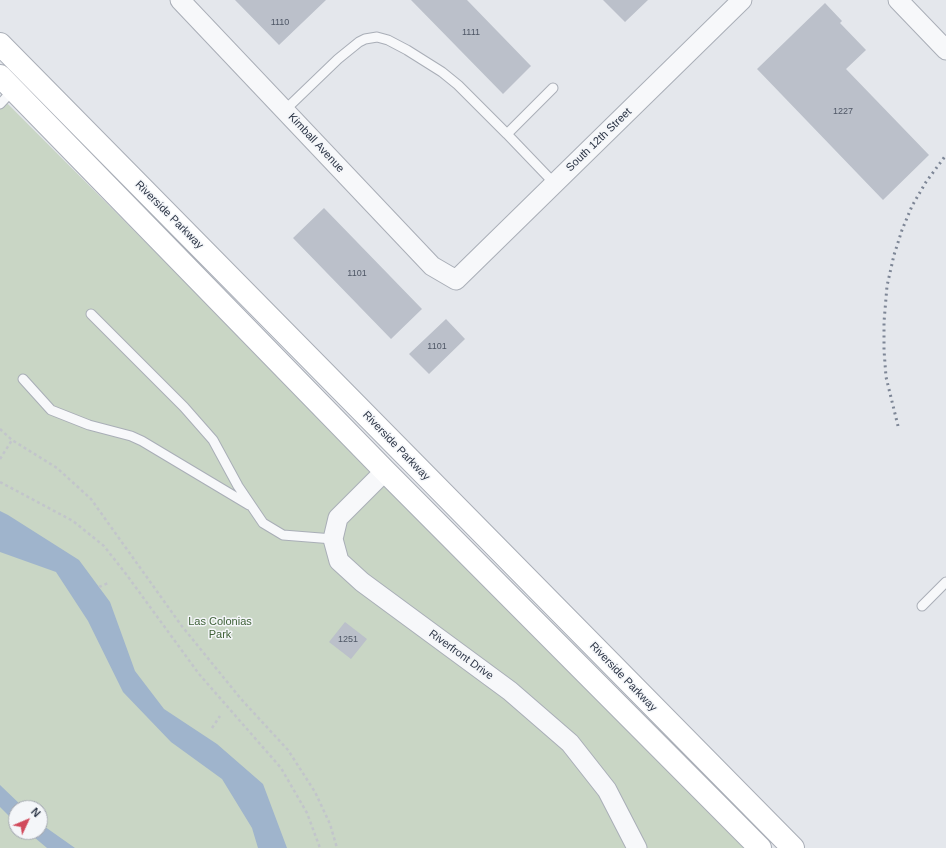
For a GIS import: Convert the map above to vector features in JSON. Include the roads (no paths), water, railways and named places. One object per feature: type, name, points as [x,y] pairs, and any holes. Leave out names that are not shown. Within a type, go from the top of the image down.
[{"type":"main road","name":"Riverside Parkway","points":[[0,44],[792,848]]},
{"type":"main road","name":"Riverside Parkway","points":[[4,90],[760,848]]},
{"type":"street","name":"Kimball Avenue","points":[[180,0],[432,266],[456,280]]},
{"type":"street","name":"South 12th Street","points":[[456,280],[742,0]]},
{"type":"street","points":[[898,0],[946,50]]},
{"type":"street","name":"Riverfront Drive","points":[[385,471],[338,518],[333,539],[339,560],[362,582],[510,691],[570,743],[607,790],[638,848]]},
{"type":"lane","points":[[285,110],[338,59],[359,42],[365,39],[377,37],[388,40],[442,72],[458,85],[554,184]]},
{"type":"lane","points":[[506,134],[554,88]]},
{"type":"lane","points":[[91,314],[184,407],[213,440],[238,486],[263,523],[283,535],[333,539]]},
{"type":"lane","points":[[23,379],[51,410],[89,425],[131,436],[142,441],[252,506]]},
{"type":"lane","points":[[922,606],[946,582]]},
{"type":"water","points":[[0,511],[79,560],[110,602],[135,671],[164,709],[217,744],[263,784],[287,848],[258,848],[252,828],[222,779],[171,742],[123,692],[88,621],[56,572],[0,552]]},
{"type":"water","points":[[0,785],[16,800],[8,800],[8,815],[0,807]]},
{"type":"water","points":[[48,829],[75,848],[47,848],[38,840],[48,840]]},
{"type":"railway","points":[[898,426],[886,377],[884,322],[887,286],[894,255],[912,206],[926,182],[946,155]]},
{"type":"park label","name":"Las Colonias Park","points":[[220,628]]}]
